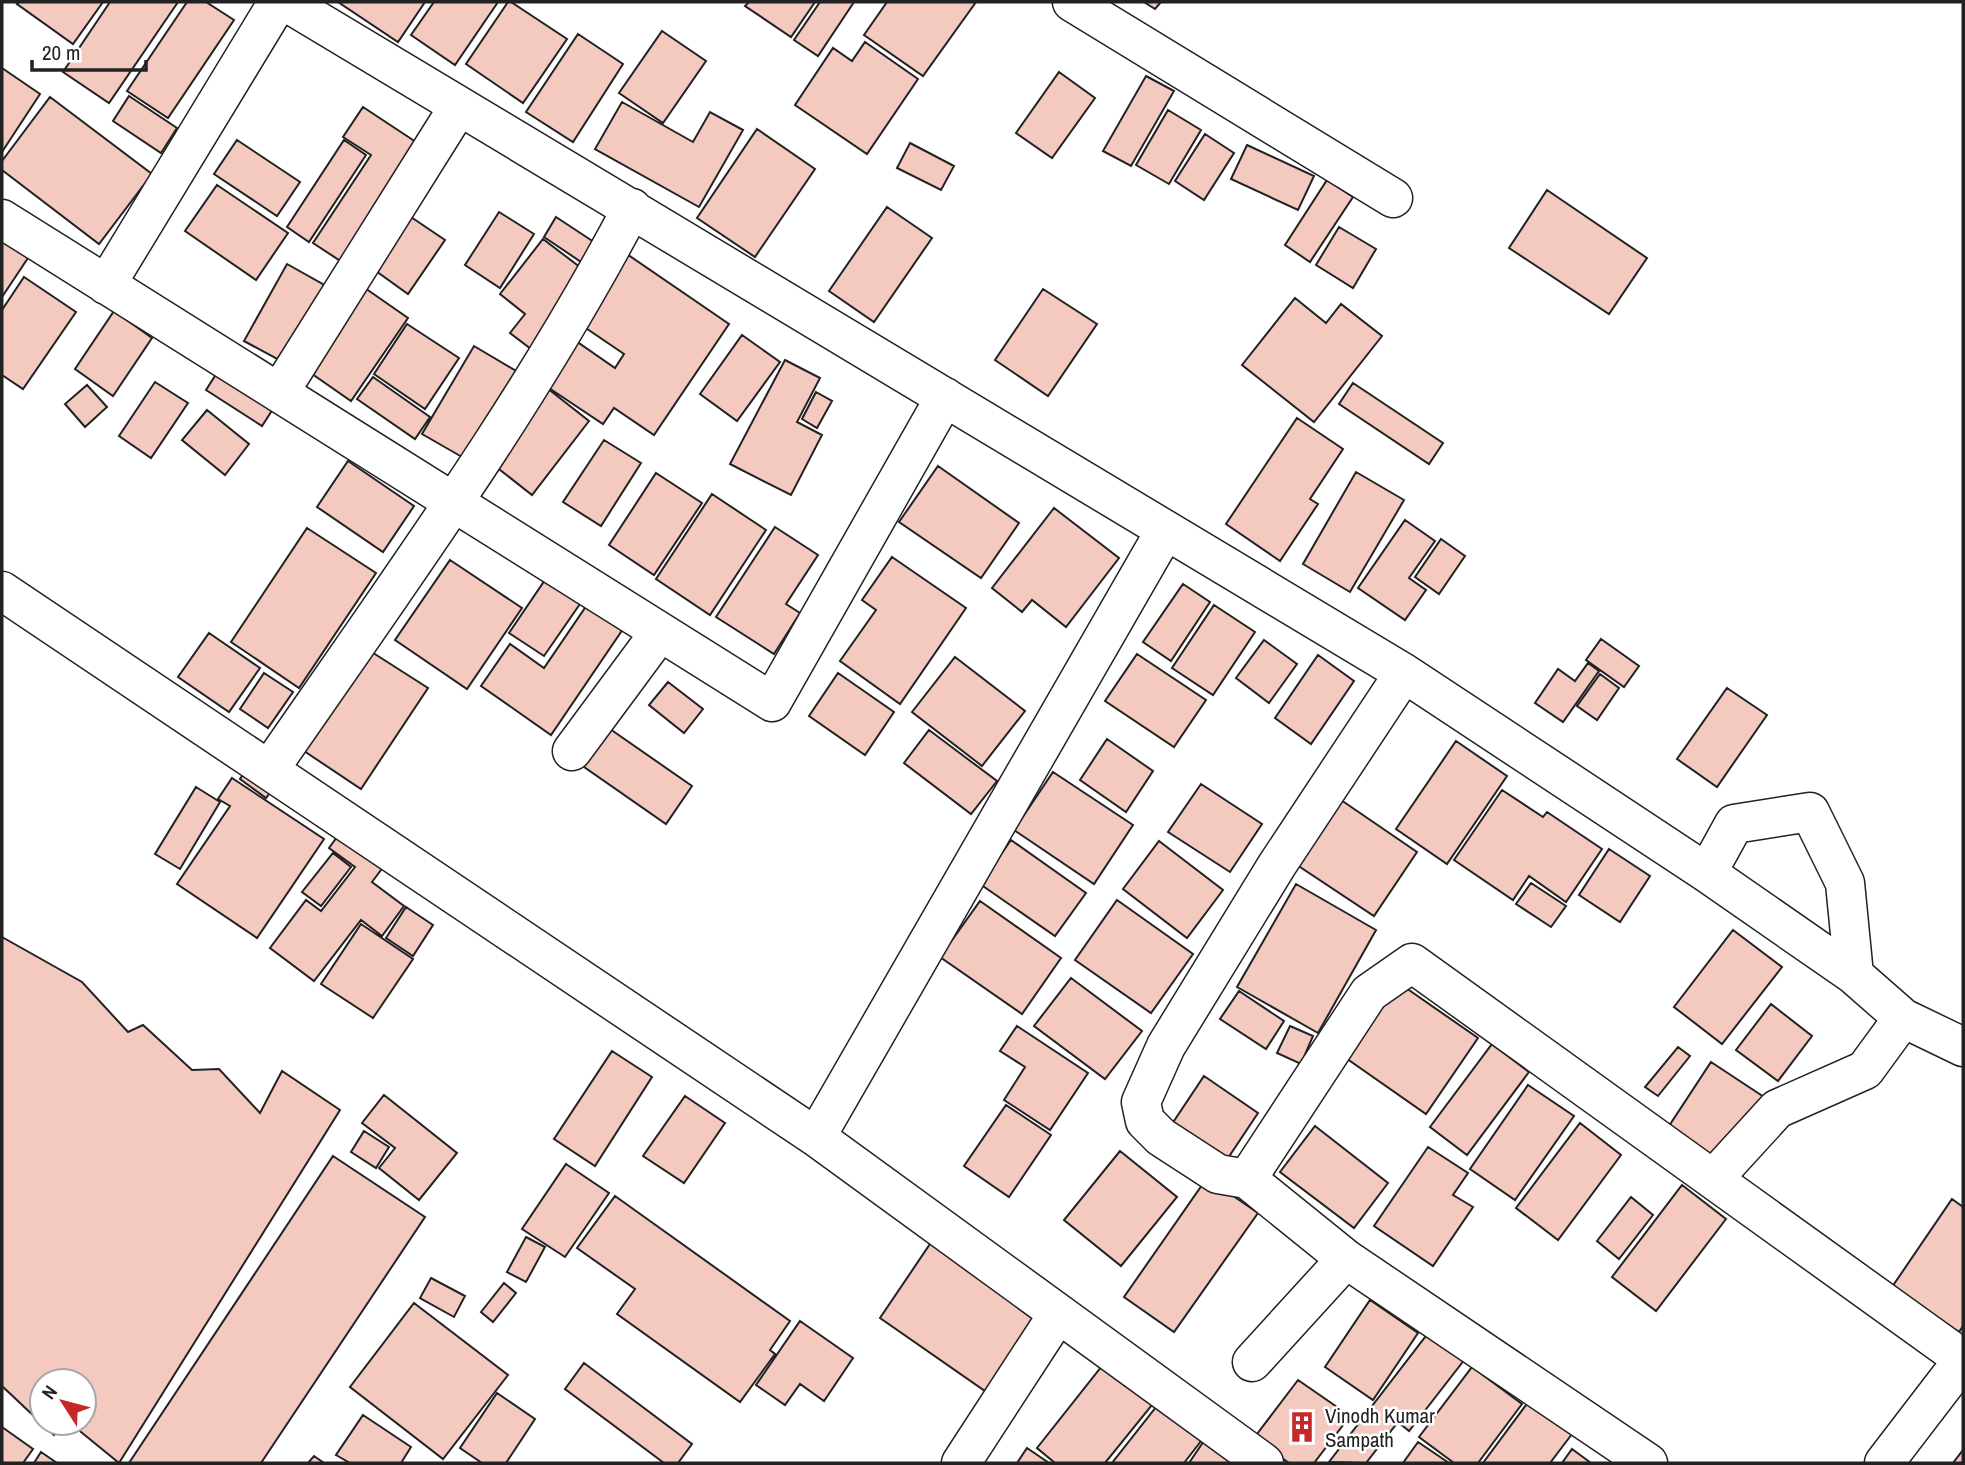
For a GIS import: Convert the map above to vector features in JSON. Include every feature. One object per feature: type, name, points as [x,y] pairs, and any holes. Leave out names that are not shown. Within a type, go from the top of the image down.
[{"type":"street","points":[[106,285],[278,2]]},
{"type":"street","points":[[286,2],[1404,673],[1707,873],[1854,975],[1903,1018],[1963,1047]]},
{"type":"street","points":[[1072,2],[1393,198]]},
{"type":"street","points":[[279,393],[459,106]]},
{"type":"street","points":[[269,770],[453,503],[597,274],[632,208]]},
{"type":"street","points":[[2,219],[772,702],[945,397]]},
{"type":"street","points":[[816,1137],[1165,531]]},
{"type":"street","points":[[2,591],[816,1137],[1264,1463]]},
{"type":"street","points":[[572,751],[660,632]]},
{"type":"street","points":[[1404,673],[1277,865],[1173,1034],[1141,1102],[1145,1121],[1161,1137],[1191,1159],[1218,1174],[1247,1179],[1346,1259],[1647,1463]]},
{"type":"street","points":[[1707,873],[1734,824],[1810,812],[1845,883],[1854,975]]},
{"type":"street","points":[[1247,1179],[1369,993],[1412,963],[1963,1359],[1884,1463]]},
{"type":"street","points":[[1713,1179],[1777,1108],[1865,1070],[1903,1018]]},
{"type":"street","points":[[1252,1362],[1346,1259]]},
{"type":"street","points":[[961,1463],[1058,1314]]},
{"type":"building","points":[[103,2],[73,44],[17,4]]},
{"type":"building","points":[[110,2],[178,2],[109,103],[63,72]]},
{"type":"building","points":[[187,2],[206,2],[234,20],[168,118],[127,91]]},
{"type":"building","points":[[338,2],[425,2],[398,42]]},
{"type":"building","points":[[434,2],[498,2],[455,65],[411,35]]},
{"type":"building","points":[[508,2],[567,39],[523,103],[466,64]]},
{"type":"building","points":[[749,2],[815,2],[791,37],[745,6]]},
{"type":"building","points":[[820,2],[854,2],[818,56],[794,40]]},
{"type":"building","points":[[887,2],[976,2],[923,76],[864,35]]},
{"type":"building","points":[[1144,2],[1161,2],[1155,9]]},
{"type":"building","points":[[662,31],[706,61],[663,123],[619,93]]},
{"type":"building","points":[[578,34],[623,64],[573,142],[526,112]]},
{"type":"building","points":[[865,42],[918,79],[867,154],[795,105],[833,48],[852,61]]},
{"type":"building","points":[[2,68],[40,94],[2,152]]},
{"type":"building","points":[[1059,72],[1095,98],[1052,158],[1016,133]]},
{"type":"building","points":[[1146,76],[1174,91],[1131,166],[1103,151]]},
{"type":"building","points":[[129,96],[177,128],[161,153],[113,121]]},
{"type":"building","points":[[50,97],[152,174],[99,244],[2,170],[2,161]]},
{"type":"building","points":[[622,102],[693,142],[710,112],[743,130],[699,207],[595,149]]},
{"type":"building","points":[[363,107],[422,146],[345,264],[313,243],[371,155],[343,137]]},
{"type":"building","points":[[1168,110],[1201,130],[1169,184],[1136,165]]},
{"type":"building","points":[[757,129],[815,169],[755,257],[697,218]]},
{"type":"building","points":[[1205,134],[1234,153],[1204,200],[1175,181]]},
{"type":"building","points":[[237,140],[300,182],[277,216],[214,174]]},
{"type":"building","points":[[344,140],[366,155],[309,242],[287,227]]},
{"type":"building","points":[[910,143],[954,166],[941,190],[897,168]]},
{"type":"building","points":[[1247,145],[1314,176],[1298,210],[1231,179]]},
{"type":"building","points":[[1327,180],[1353,197],[1310,262],[1285,245]]},
{"type":"building","points":[[217,185],[288,233],[256,280],[185,231]]},
{"type":"building","points":[[1547,190],[1647,258],[1609,314],[1509,248]]},
{"type":"building","points":[[887,207],[932,238],[874,322],[829,291]]},
{"type":"building","points":[[499,212],[534,234],[500,288],[465,265]]},
{"type":"building","points":[[405,213],[445,240],[408,294],[369,266]]},
{"type":"building","points":[[556,217],[603,248],[590,268],[544,237]]},
{"type":"building","points":[[1339,227],[1376,249],[1353,288],[1316,265]]},
{"type":"building","points":[[2,232],[32,252],[2,297]]},
{"type":"building","points":[[543,239],[593,277],[535,352],[510,333],[525,314],[500,294]]},
{"type":"building","points":[[621,250],[729,324],[654,435],[614,408],[603,424],[543,384],[573,339],[615,368],[624,354],[574,320]]},
{"type":"building","points":[[287,264],[335,291],[292,367],[244,341]]},
{"type":"building","points":[[24,277],[76,312],[23,389],[2,375],[2,310]]},
{"type":"building","points":[[362,286],[408,318],[351,401],[305,369]]},
{"type":"building","points":[[1043,289],[1097,324],[1048,396],[995,360]]},
{"type":"building","points":[[1295,298],[1326,323],[1341,304],[1382,336],[1314,422],[1242,365]]},
{"type":"building","points":[[114,311],[152,338],[113,396],[75,369]]},
{"type":"building","points":[[407,324],[459,358],[425,409],[374,374]]},
{"type":"building","points":[[742,335],[780,362],[737,421],[700,394]]},
{"type":"building","points":[[474,346],[528,378],[476,465],[422,434]]},
{"type":"building","points":[[785,360],[820,378],[797,422],[822,435],[791,495],[730,464]]},
{"type":"building","points":[[224,362],[280,398],[262,426],[206,390]]},
{"type":"building","points":[[373,377],[430,417],[415,439],[357,399]]},
{"type":"building","points":[[155,382],[188,403],[151,458],[119,436]]},
{"type":"building","points":[[1353,383],[1443,443],[1429,464],[1339,404]]},
{"type":"building","points":[[87,385],[107,407],[85,427],[65,404]]},
{"type":"building","points":[[547,388],[589,421],[532,495],[490,462]]},
{"type":"building","points":[[816,392],[832,401],[817,428],[802,419]]},
{"type":"building","points":[[207,410],[249,444],[225,475],[182,440]]},
{"type":"building","points":[[1297,418],[1343,449],[1310,499],[1318,504],[1280,561],[1226,524]]},
{"type":"building","points":[[604,440],[641,463],[601,526],[563,502]]},
{"type":"building","points":[[348,461],[414,506],[383,552],[317,507]]},
{"type":"building","points":[[938,466],[1019,523],[981,578],[899,522]]},
{"type":"building","points":[[1356,472],[1404,500],[1350,592],[1303,564]]},
{"type":"building","points":[[656,473],[702,503],[654,575],[609,545]]},
{"type":"building","points":[[712,494],[766,530],[710,615],[656,579]]},
{"type":"building","points":[[1054,508],[1119,558],[1066,627],[1032,600],[1022,612],[992,588]]},
{"type":"building","points":[[1405,520],[1435,541],[1409,578],[1426,590],[1405,620],[1358,588]]},
{"type":"building","points":[[775,527],[818,555],[786,604],[800,613],[774,654],[716,617]]},
{"type":"building","points":[[307,528],[376,573],[299,688],[231,642]]},
{"type":"building","points":[[1441,539],[1465,556],[1439,594],[1415,577]]},
{"type":"building","points":[[892,557],[966,608],[900,704],[840,661],[876,610],[862,600]]},
{"type":"building","points":[[450,560],[522,608],[467,689],[395,640]]},
{"type":"building","points":[[547,577],[582,601],[544,656],[509,633]]},
{"type":"building","points":[[1183,584],[1210,602],[1171,661],[1143,642]]},
{"type":"building","points":[[587,605],[623,629],[551,735],[481,686],[510,644],[544,668]]},
{"type":"building","points":[[1214,605],[1255,632],[1213,695],[1172,668]]},
{"type":"building","points":[[209,633],[260,668],[229,712],[178,677]]},
{"type":"building","points":[[1601,639],[1639,666],[1624,687],[1586,660]]},
{"type":"building","points":[[1264,640],[1297,664],[1269,703],[1236,678]]},
{"type":"building","points":[[367,649],[428,688],[361,789],[301,749]]},
{"type":"building","points":[[1137,654],[1206,700],[1174,747],[1105,701]]},
{"type":"building","points":[[1318,655],[1354,681],[1311,744],[1275,718]]},
{"type":"building","points":[[955,657],[1025,711],[982,766],[912,712]]},
{"type":"building","points":[[1588,663],[1599,671],[1563,722],[1535,703],[1558,669],[1575,681]]},
{"type":"building","points":[[264,673],[293,692],[268,728],[240,709]]},
{"type":"building","points":[[838,673],[894,712],[865,755],[809,716]]},
{"type":"building","points":[[1600,674],[1619,688],[1597,720],[1577,706]]},
{"type":"building","points":[[668,682],[703,709],[684,733],[649,705]]},
{"type":"building","points":[[1727,688],[1767,715],[1717,787],[1677,759]]},
{"type":"building","points":[[600,722],[692,786],[666,824],[574,760]]},
{"type":"building","points":[[929,730],[997,781],[971,814],[904,763]]},
{"type":"building","points":[[1107,739],[1153,771],[1126,812],[1080,780]]},
{"type":"building","points":[[1456,741],[1507,776],[1447,864],[1396,829]]},
{"type":"building","points":[[251,763],[278,782],[266,798],[240,779]]},
{"type":"building","points":[[1053,772],[1133,825],[1094,884],[1014,830]]},
{"type":"building","points":[[232,778],[324,839],[257,938],[177,884],[230,806],[218,799]]},
{"type":"building","points":[[1201,784],[1262,824],[1230,872],[1168,832]]},
{"type":"building","points":[[196,787],[220,802],[180,869],[155,854]]},
{"type":"building","points":[[1502,790],[1543,817],[1547,812],[1602,849],[1566,902],[1529,876],[1513,900],[1454,860]]},
{"type":"building","points":[[1341,800],[1417,852],[1374,916],[1297,865]]},
{"type":"building","points":[[340,833],[384,866],[372,882],[404,906],[382,936],[361,920],[314,981],[270,948],[306,900],[321,911],[355,867],[329,848]]},
{"type":"building","points":[[1011,840],[1086,893],[1055,936],[980,884]]},
{"type":"building","points":[[1159,841],[1223,890],[1187,938],[1123,889]]},
{"type":"building","points":[[1609,849],[1650,876],[1620,922],[1579,895]]},
{"type":"building","points":[[333,853],[351,867],[321,906],[302,892]]},
{"type":"building","points":[[1531,883],[1566,906],[1551,927],[1516,904]]},
{"type":"building","points":[[1296,884],[1376,930],[1318,1033],[1237,987]]},
{"type":"building","points":[[1117,900],[1193,954],[1151,1013],[1075,960]]},
{"type":"building","points":[[980,901],[1061,958],[1022,1014],[940,957]]},
{"type":"building","points":[[406,907],[433,925],[413,956],[386,938]]},
{"type":"building","points":[[361,924],[413,959],[373,1018],[321,984]]},
{"type":"building","points":[[1733,930],[1782,967],[1722,1044],[1674,1007]]},
{"type":"building","points":[[2,937],[82,982],[128,1032],[143,1025],[192,1070],[219,1069],[260,1113],[282,1071],[340,1110],[119,1463],[87,1437],[98,1437],[98,1367],[28,1367],[28,1410],[2,1386]]},
{"type":"building","points":[[1071,978],[1142,1031],[1105,1079],[1034,1026]]},
{"type":"building","points":[[1396,981],[1478,1038],[1426,1114],[1343,1056]]},
{"type":"building","points":[[1239,991],[1284,1021],[1266,1049],[1220,1019]]},
{"type":"building","points":[[1771,1004],[1812,1036],[1778,1081],[1736,1050]]},
{"type":"building","points":[[1017,1026],[1088,1073],[1050,1130],[1004,1100],[1025,1067],[1000,1051]]},
{"type":"building","points":[[1290,1026],[1313,1036],[1301,1064],[1277,1053]]},
{"type":"building","points":[[1492,1044],[1529,1072],[1467,1155],[1430,1127]]},
{"type":"building","points":[[1678,1047],[1690,1056],[1658,1096],[1645,1087]]},
{"type":"building","points":[[612,1051],[652,1077],[595,1166],[554,1139]]},
{"type":"building","points":[[1711,1062],[1764,1097],[1721,1161],[1669,1126]]},
{"type":"building","points":[[1204,1076],[1258,1113],[1226,1161],[1172,1124]]},
{"type":"building","points":[[1528,1085],[1574,1116],[1515,1200],[1470,1169]]},
{"type":"building","points":[[384,1095],[457,1153],[419,1200],[379,1168],[395,1148],[362,1123]]},
{"type":"building","points":[[685,1096],[725,1123],[684,1183],[643,1156]]},
{"type":"building","points":[[1006,1105],[1051,1135],[1009,1197],[964,1166]]},
{"type":"building","points":[[1580,1123],[1621,1155],[1558,1240],[1516,1208]]},
{"type":"building","points":[[1315,1126],[1388,1183],[1354,1228],[1280,1172]]},
{"type":"building","points":[[364,1131],[389,1147],[376,1168],[351,1152]]},
{"type":"building","points":[[1428,1147],[1468,1173],[1453,1195],[1473,1207],[1433,1266],[1374,1226]]},
{"type":"building","points":[[1120,1151],[1177,1197],[1121,1266],[1064,1220]]},
{"type":"building","points":[[333,1156],[425,1217],[261,1463],[129,1463]]},
{"type":"building","points":[[566,1164],[609,1193],[565,1257],[522,1229]]},
{"type":"building","points":[[1207,1178],[1258,1213],[1174,1332],[1124,1297]]},
{"type":"building","points":[[1682,1185],[1726,1219],[1656,1311],[1612,1277]]},
{"type":"building","points":[[615,1196],[790,1321],[770,1350],[775,1354],[740,1402],[617,1314],[635,1289],[577,1248]]},
{"type":"building","points":[[1631,1197],[1653,1215],[1619,1259],[1597,1241]]},
{"type":"building","points":[[1952,1199],[1963,1207],[1963,1326],[1959,1332],[1892,1287]]},
{"type":"building","points":[[526,1237],[545,1247],[526,1282],[507,1272]]},
{"type":"building","points":[[932,1241],[1038,1315],[985,1391],[880,1318]]},
{"type":"building","points":[[431,1278],[465,1296],[454,1317],[420,1298]]},
{"type":"building","points":[[504,1283],[516,1293],[493,1322],[481,1312]]},
{"type":"building","points":[[1370,1300],[1418,1333],[1373,1400],[1325,1367]]},
{"type":"building","points":[[414,1303],[508,1375],[443,1459],[350,1387]]},
{"type":"building","points":[[800,1321],[853,1358],[824,1401],[800,1384],[785,1405],[756,1385]]},
{"type":"building","points":[[1429,1332],[1465,1359],[1409,1431],[1398,1422],[1366,1463],[1329,1462]]},
{"type":"building","points":[[584,1363],[692,1444],[678,1463],[664,1463],[565,1389]]},
{"type":"building","points":[[1102,1366],[1152,1405],[1105,1463],[1055,1463],[1037,1448]]},
{"type":"building","points":[[1472,1367],[1522,1404],[1478,1463],[1454,1463],[1419,1437]]},
{"type":"building","name":"Vinodh Kumar Sampath","points":[[1298,1380],[1350,1416],[1314,1463],[1289,1463],[1254,1438]]},
{"type":"building","points":[[497,1393],[535,1419],[506,1463],[482,1463],[460,1448]]},
{"type":"building","points":[[1164,1397],[1208,1432],[1184,1463],[1112,1463]]},
{"type":"building","points":[[1529,1401],[1572,1434],[1550,1463],[1483,1463]]},
{"type":"building","points":[[363,1415],[411,1447],[401,1463],[350,1463],[336,1455]]},
{"type":"building","points":[[2,1427],[33,1449],[23,1463],[2,1463]]},
{"type":"building","points":[[1208,1435],[1250,1463],[1189,1463]]},
{"type":"building","points":[[1418,1442],[1449,1463],[1403,1463]]},
{"type":"building","points":[[1027,1448],[1049,1463],[1017,1463]]},
{"type":"building","points":[[1572,1449],[1591,1463],[1562,1463]]},
{"type":"building","points":[[1963,1450],[1963,1463],[1953,1463]]},
{"type":"building","points":[[41,1452],[57,1463],[34,1463]]},
{"type":"building","points":[[314,1456],[324,1463],[308,1463]]},
{"type":"place","name":"Vinodh Kumar Sampath","points":[[1302,1427]]}]
